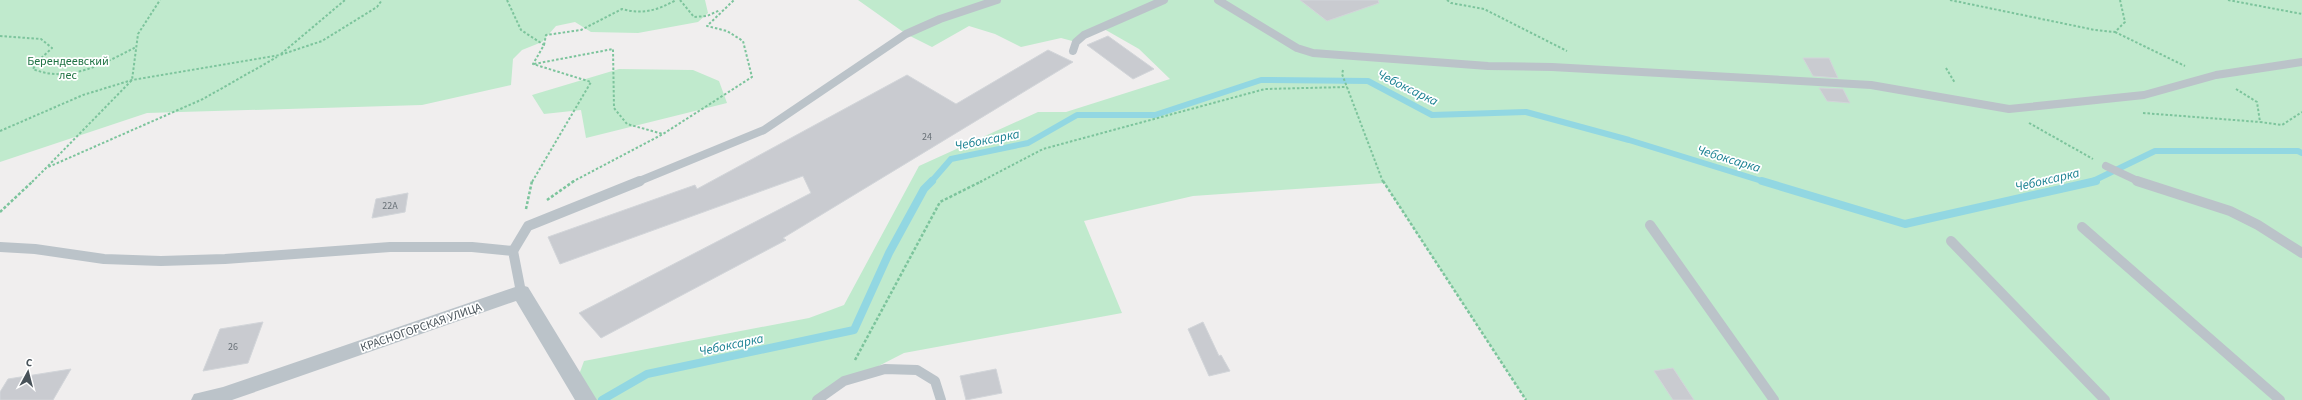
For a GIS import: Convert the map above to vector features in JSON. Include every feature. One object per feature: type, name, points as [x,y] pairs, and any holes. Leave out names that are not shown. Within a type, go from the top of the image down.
[{"type":"street","points":[[521,292],[581,391]]},
{"type":"street","name":"КРАСНОГОРСКАЯ УЛИЦА","points":[[202,400],[225,394],[521,292]]},
{"type":"lane","points":[[521,292],[513,251],[528,226],[764,130],[906,34],[940,19],[998,0]]},
{"type":"lane","points":[[1073,51],[1076,42],[1084,35],[1164,0]]},
{"type":"lane","points":[[1218,0],[1297,48],[1313,53],[1488,66],[1552,67],[1872,85],[2009,110],[2144,95],[2216,75],[2302,62]]},
{"type":"lane","points":[[2106,166],[2125,178],[2230,211],[2260,226],[2302,253]]},
{"type":"lane","points":[[1650,224],[1774,400]]},
{"type":"lane","points":[[2082,227],[2280,400]]},
{"type":"lane","points":[[1951,240],[2105,400]]},
{"type":"lane","points":[[0,247],[35,248],[94,258],[184,261],[373,247],[482,247],[513,251]]},
{"type":"lane","points":[[817,400],[844,381],[885,369],[917,370],[935,381],[941,400]]},
{"type":"path","points":[[0,212],[46,168],[132,80],[138,34],[160,0]]},
{"type":"path","points":[[46,168],[203,99],[280,55],[345,0]]},
{"type":"path","points":[[0,131],[83,95],[132,80],[280,55],[322,41],[377,7],[382,0]]},
{"type":"path","points":[[507,0],[521,30],[544,45]]},
{"type":"path","points":[[533,64],[544,45],[546,35],[581,30],[622,9],[632,13],[654,12],[676,0]]},
{"type":"path","points":[[680,0],[694,17],[706,16],[722,9]]},
{"type":"path","points":[[533,64],[591,82],[532,180],[524,220],[528,226],[540,206],[557,190],[577,178],[663,134],[752,77],[743,41],[727,31],[707,26],[722,9],[734,0]]},
{"type":"path","points":[[1446,0],[1451,3],[1484,9],[1572,54]]},
{"type":"path","points":[[1950,0],[2096,30],[2115,32],[2184,66]]},
{"type":"path","points":[[2115,32],[2125,22],[2120,0]]},
{"type":"path","points":[[2228,0],[2302,14]]},
{"type":"path","points":[[0,36],[41,39],[52,48],[37,62],[33,69],[50,75],[73,72],[105,63],[136,47]]},
{"type":"path","points":[[533,64],[613,49],[614,108],[627,124],[663,134]]},
{"type":"path","points":[[1342,74],[1384,182],[1526,400]]},
{"type":"path","points":[[2216,75],[2257,102],[2260,122]]},
{"type":"path","points":[[844,381],[940,202],[1043,149],[1265,89],[1347,87]]},
{"type":"path","points":[[2137,113],[2169,112],[2239,123],[2260,122],[2282,125],[2302,112]]},
{"type":"green space","name":"Берендеевский лес","points":[[0,0],[705,0],[708,13],[698,22],[638,33],[591,32],[575,22],[556,26],[542,42],[522,50],[513,59],[511,85],[422,105],[147,113],[0,162]]},
{"type":"green space","points":[[858,0],[2302,0],[2302,400],[1526,400],[1384,183],[1193,196],[1084,221],[1122,313],[904,353],[812,400],[586,400],[576,383],[584,361],[809,318],[844,305],[919,166],[1038,112],[1066,112],[1170,79],[1139,49],[1104,29],[1076,42],[1061,38],[1021,47],[995,34],[969,26],[932,47],[906,34]]},
{"type":"green space","points":[[619,69],[693,70],[719,81],[727,103],[586,138],[581,110],[544,114],[532,95]]},
{"type":"building","points":[[1300,0],[1378,0],[1379,3],[1327,21]]},
{"type":"building","points":[[1108,36],[1154,69],[1133,79],[1087,45]]},
{"type":"building","points":[[1048,50],[1073,62],[783,238],[786,240],[601,338],[579,313],[811,193],[803,176],[560,264],[548,237],[695,185],[697,189],[907,75],[956,104]]},
{"type":"building","points":[[1803,58],[1829,58],[1838,78],[1813,76]]},
{"type":"building","points":[[1819,88],[1843,89],[1850,103],[1827,101]]},
{"type":"building","points":[[408,193],[405,212],[372,218],[376,199]]},
{"type":"building","points":[[263,322],[248,363],[203,371],[220,329]]},
{"type":"building","points":[[1203,322],[1219,356],[1221,355],[1230,371],[1209,376],[1188,329]]},
{"type":"building","points":[[1673,368],[1694,400],[1673,400],[1654,371]]},
{"type":"building","points":[[71,369],[53,400],[0,400],[0,392],[8,379]]},
{"type":"building","points":[[996,369],[1002,393],[966,400],[960,376]]},
{"type":"waterway","name":"Чебоксарка","points":[[931,182],[951,159],[1028,143],[1077,115],[1155,115],[1261,80],[1368,81],[1432,115],[1526,112],[1629,140],[1765,182]]},
{"type":"waterway","name":"Чебоксарка","points":[[2091,182],[2155,151],[2298,151],[2302,153]]},
{"type":"waterway","name":"Чебоксарка","points":[[1762,181],[1905,224],[2096,181]]},
{"type":"waterway","name":"Чебоксарка","points":[[602,400],[647,374],[854,330],[889,253],[924,189],[931,182]]}]
